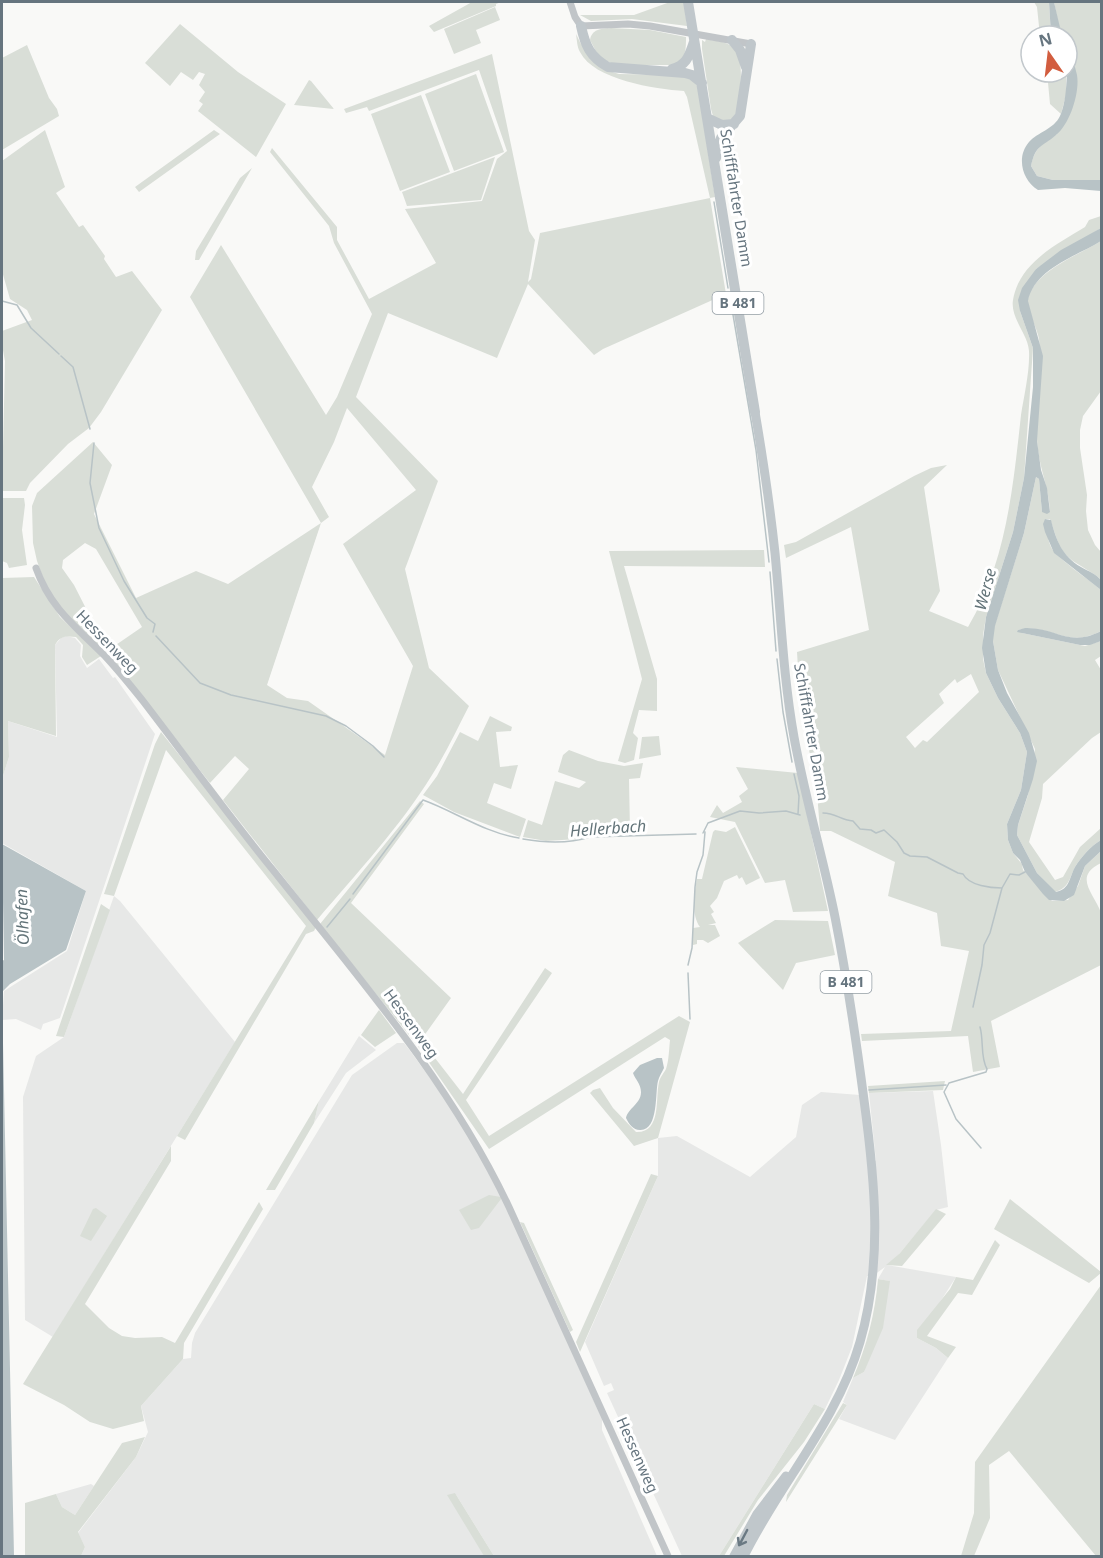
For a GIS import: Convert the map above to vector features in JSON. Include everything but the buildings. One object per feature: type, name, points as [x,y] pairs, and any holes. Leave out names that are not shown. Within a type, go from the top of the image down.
[{"type":"highway","name":"Schifffahrter Damm","points":[[688,2],[755,411]]},
{"type":"highway","points":[[581,26],[588,48],[597,60],[608,67],[666,70],[692,75],[702,83]]},
{"type":"highway","points":[[666,70],[687,62],[694,33]]},
{"type":"highway","points":[[732,40],[740,50],[747,70]]},
{"type":"highway","name":"B 481","points":[[715,164],[721,138],[740,116],[751,44]]},
{"type":"highway","points":[[707,118],[722,125],[734,124]]},
{"type":"main road","name":"Schifffahrter Damm","points":[[744,1557],[838,1398],[860,1342],[873,1274],[876,1220],[855,1036],[841,952],[831,897],[800,768],[790,711],[771,512],[755,411]]},
{"type":"main road","name":"Schifffahrter Damm","points":[[734,1557],[765,1502],[805,1454]]},
{"type":"street","points":[[570,2],[581,26],[628,24],[650,26],[751,44]]},
{"type":"street","name":"Hessenweg","points":[[36,568],[43,587],[54,605],[128,683],[272,869],[362,980],[468,1128],[509,1207],[668,1557]]},
{"type":"shaded area","points":[[472,2],[501,2],[434,32],[429,26]]},
{"type":"shaded area","points":[[670,2],[684,2],[687,26],[632,19],[591,21],[580,15],[634,15]]},
{"type":"shaded area","points":[[1034,2],[1049,2],[1050,24],[1039,24],[1037,7]]},
{"type":"shaded area","points":[[1054,2],[1101,2],[1101,180],[1053,180],[1037,176],[1031,166],[1040,147],[1057,134],[1069,84],[1079,84],[1079,24],[1058,24]]},
{"type":"shaded area","points":[[495,7],[500,20],[476,30],[481,43],[454,54],[444,29]]},
{"type":"shaded area","points":[[180,24],[238,72],[286,104],[256,157],[198,111],[203,104],[199,101],[205,92],[199,85],[205,74],[199,72],[193,80],[181,72],[170,86],[145,63]]},
{"type":"shaded area","points":[[600,29],[650,30],[686,37],[684,56],[676,65],[615,65],[599,57],[590,40],[591,36]]},
{"type":"shaded area","points":[[576,34],[581,44],[606,70],[619,74],[676,75],[692,79],[698,87],[715,197],[710,198],[684,91],[642,85],[598,70],[587,62],[580,52]]},
{"type":"shaded area","points":[[706,39],[730,45],[736,50],[741,67],[736,115],[724,123],[713,116],[711,109],[702,49],[702,40],[705,42]]},
{"type":"shaded area","points":[[27,45],[59,116],[2,150],[2,58]]},
{"type":"shaded area","points":[[492,54],[529,231],[535,240],[528,282],[531,279],[540,233],[710,198],[726,294],[594,355],[528,284],[497,358],[388,313],[356,397],[438,481],[405,569],[429,668],[469,706],[442,758],[406,813],[317,920],[223,800],[249,769],[235,756],[210,783],[147,703],[56,602],[46,586],[37,561],[33,543],[32,506],[37,493],[93,442],[112,465],[94,514],[136,598],[196,571],[228,584],[321,523],[190,297],[221,245],[326,415],[337,397],[372,314],[334,243],[329,226],[270,152],[272,148],[337,227],[337,240],[369,299],[436,263],[405,209],[482,201],[497,159],[507,151],[479,70],[369,111],[367,107],[346,113],[344,109]],"holes":[[[347,408],[416,490],[343,544],[413,666],[385,755],[308,701],[287,698],[267,685],[321,523],[329,517],[312,487],[334,442]],[[85,543],[96,549],[142,627],[110,649],[62,568],[63,560]]]},
{"type":"shaded area","points":[[476,74],[504,152],[454,171],[425,94]]},
{"type":"shaded area","points":[[309,80],[311,81],[334,109],[294,105]]},
{"type":"shaded area","points":[[1048,84],[1066,84],[1066,95],[1061,114],[1050,104]]},
{"type":"shaded area","points":[[421,95],[450,172],[400,191],[371,114]]},
{"type":"shaded area","points":[[45,130],[65,187],[56,193],[79,227],[83,225],[105,256],[104,259],[116,277],[132,271],[162,310],[89,428],[68,444],[30,483],[26,491],[2,491],[5,361],[2,331],[32,320],[27,310],[10,299],[2,271],[2,161]]},
{"type":"shaded area","points":[[214,130],[220,134],[139,192],[135,187]]},
{"type":"shaded area","points":[[495,157],[481,200],[407,206],[402,192]]},
{"type":"shaded area","points":[[252,168],[199,260],[195,260],[196,251],[240,178]]},
{"type":"shaded area","points":[[1101,216],[1101,228],[1036,269],[1020,311],[1033,348],[1024,478],[1013,532],[986,617],[983,659],[986,673],[998,698],[1020,733],[1027,752],[1021,790],[1007,824],[1008,840],[1013,853],[1022,864],[1023,870],[1052,901],[1068,900],[1078,886],[1085,866],[1101,851],[1101,863],[1092,868],[1087,880],[1101,913],[1101,965],[991,1021],[1000,1067],[973,1072],[968,1036],[862,1041],[861,1034],[951,1031],[969,951],[941,946],[937,913],[888,896],[895,862],[831,831],[820,831],[817,792],[800,702],[797,652],[869,630],[851,527],[786,558],[784,545],[796,542],[914,476],[931,468],[947,465],[924,487],[940,591],[929,611],[968,627],[981,603],[999,551],[1015,470],[1028,375],[1029,351],[1026,338],[1016,320],[1013,300],[1023,275],[1031,265],[1051,248],[1085,227],[1089,220]],"holes":[[[971,674],[979,692],[927,742],[923,740],[915,748],[906,737],[944,703],[939,694],[955,679],[957,683]]]},
{"type":"shaded area","points":[[1101,241],[1101,391],[1083,416],[1080,448],[1087,495],[1088,530],[1101,552],[1101,580],[1073,561],[1063,551],[1050,519],[1045,519],[1049,541],[1054,552],[1101,590],[1101,631],[1077,638],[1040,629],[1018,630],[1022,633],[1085,646],[1101,641],[1101,656],[1095,660],[1101,670],[1101,732],[1043,784],[1042,798],[1029,842],[1055,880],[1063,877],[1080,847],[1101,828],[1101,840],[1080,859],[1066,885],[1055,892],[1037,873],[1017,835],[1028,795],[1035,749],[998,670],[993,631],[1024,533],[1036,477],[1039,479],[1042,512],[1050,512],[1038,449],[1040,352],[1038,334],[1028,306],[1029,295],[1034,286],[1050,270]]},
{"type":"shaded area","points":[[2,498],[24,498],[22,530],[27,565],[9,568],[7,563],[2,561]]},
{"type":"shaded area","points":[[764,550],[765,567],[624,566],[657,679],[657,711],[639,710],[633,733],[638,738],[634,760],[625,763],[618,761],[642,679],[609,551]]},
{"type":"shaded area","points":[[34,577],[60,617],[101,656],[87,665],[82,657],[83,645],[76,637],[64,637],[57,642],[55,645],[56,736],[8,721],[9,757],[2,779],[2,578]]},
{"type":"shaded area","points":[[67,636],[75,638],[81,645],[80,656],[87,668],[99,659],[113,678],[115,677],[155,734],[60,1018],[43,1024],[41,1030],[16,1019],[2,1020],[4,991],[67,951],[86,891],[2,843],[2,779],[9,757],[8,721],[57,737],[55,645],[61,638]]},
{"type":"shaded area","points":[[490,716],[512,727],[511,731],[496,732],[500,767],[518,765],[511,789],[494,783],[487,803],[526,819],[520,837],[454,812],[423,795],[437,776],[460,732],[478,741]]},
{"type":"shaded area","points":[[161,732],[316,927],[314,931],[306,934],[185,1140],[177,1136],[306,926],[166,750],[114,896],[104,894]]},
{"type":"shaded area","points":[[659,736],[661,755],[639,759],[642,737]]},
{"type":"shaded area","points":[[569,750],[598,761],[624,766],[643,763],[640,778],[629,779],[630,831],[591,833],[578,839],[546,841],[523,837],[528,820],[542,825],[555,781],[579,788],[586,782],[558,772],[563,755]]},
{"type":"shaded area","points":[[736,767],[798,773],[828,911],[793,912],[785,880],[765,883],[735,822],[710,817],[717,805],[723,813],[742,802],[739,796],[748,789]]},
{"type":"shaded area","points":[[420,801],[424,804],[351,903],[451,998],[421,1040],[463,1094],[545,968],[552,973],[466,1100],[489,1136],[679,1016],[690,1022],[658,1138],[634,1146],[590,1093],[600,1088],[613,1108],[636,1132],[650,1127],[656,1113],[659,1082],[668,1062],[670,1040],[665,1037],[489,1149],[417,1045],[320,924]]},
{"type":"shaded area","points":[[735,827],[760,878],[746,885],[742,877],[739,879],[737,875],[724,881],[717,898],[710,906],[716,923],[708,925],[715,925],[720,936],[708,943],[697,940],[697,944],[693,945],[693,928],[700,927],[694,910],[697,879],[702,879],[713,832],[715,830],[726,832]]},
{"type":"shaded area","points":[[114,896],[235,1042],[53,1337],[25,1320],[23,1097],[36,1056],[64,1037]]},
{"type":"shaded area","points":[[101,904],[110,910],[64,1037],[56,1036]]},
{"type":"shaded area","points":[[775,920],[828,921],[835,955],[796,963],[783,990],[738,943]]},
{"type":"shaded area","points":[[379,1010],[396,1033],[375,1047],[361,1035]]},
{"type":"shaded area","points":[[359,1036],[376,1050],[346,1073],[314,1123],[319,1101]]},
{"type":"shaded area","points":[[397,1043],[404,1043],[457,1115],[495,1182],[602,1419],[602,1430],[657,1556],[494,1556],[455,1493],[484,1556],[81,1556],[85,1547],[78,1533],[136,1457],[148,1432],[141,1406],[183,1359],[191,1358],[195,1333],[352,1075]]},
{"type":"shaded area","points":[[945,1081],[943,1090],[869,1093],[868,1086]]},
{"type":"shaded area","points":[[933,1091],[948,1207],[936,1210],[887,1265],[956,1277],[917,1338],[936,1348],[948,1358],[895,1440],[839,1419],[847,1405],[843,1402],[853,1378],[864,1372],[889,1281],[878,1279],[885,1267],[874,1275],[867,1276],[852,1347],[825,1409],[814,1404],[719,1556],[682,1556],[607,1393],[614,1390],[611,1383],[604,1386],[585,1342],[658,1176],[658,1138],[677,1136],[750,1177],[796,1137],[802,1105],[821,1092],[860,1095],[868,1156],[876,1161],[869,1093]]},
{"type":"shaded area","points":[[319,1101],[314,1123],[275,1190],[266,1190]]},
{"type":"shaded area","points":[[171,1146],[171,1161],[85,1304],[109,1328],[122,1336],[162,1337],[175,1343],[259,1202],[263,1209],[184,1343],[183,1359],[141,1406],[144,1421],[113,1429],[90,1422],[64,1405],[23,1384]]},
{"type":"shaded area","points":[[651,1174],[658,1176],[580,1352],[576,1342]]},
{"type":"shaded area","points":[[489,1195],[501,1197],[501,1199],[479,1228],[471,1230],[459,1210]]},
{"type":"shaded area","points":[[1010,1199],[1101,1273],[1089,1283],[994,1229]]},
{"type":"shaded area","points":[[96,1208],[107,1216],[91,1241],[80,1236],[93,1209]]},
{"type":"shaded area","points":[[936,1209],[946,1214],[902,1266],[886,1265],[900,1253]]},
{"type":"shaded area","points":[[520,1222],[524,1223],[573,1330],[570,1332]]},
{"type":"shaded area","points":[[995,1240],[1000,1245],[972,1295],[958,1293],[927,1336],[956,1347],[948,1358],[936,1348],[917,1338],[917,1330],[950,1289],[956,1277],[973,1280]]},
{"type":"shaded area","points":[[878,1279],[890,1281],[883,1328],[864,1372],[853,1378],[870,1329]]},
{"type":"shaded area","points":[[1101,1285],[1101,1556],[1096,1556],[1009,1451],[989,1465],[990,1518],[974,1556],[961,1556],[974,1513],[975,1462]]},
{"type":"shaded area","points":[[843,1403],[847,1405],[786,1502],[787,1495]]},
{"type":"shaded area","points":[[814,1404],[825,1409],[804,1442],[758,1500],[724,1556],[719,1556]]},
{"type":"shaded area","points":[[145,1437],[136,1457],[78,1532],[85,1547],[81,1556],[25,1556],[25,1503],[56,1494],[62,1507],[75,1515],[122,1443]]},
{"type":"shaded area","points":[[91,1484],[94,1486],[75,1515],[62,1507],[56,1494]]},
{"type":"shaded area","points":[[455,1493],[494,1556],[484,1556],[447,1495]]},
{"type":"water","points":[[1049,2],[1054,2],[1059,24],[1050,24]]},
{"type":"water","points":[[1066,84],[1078,84],[1070,116],[1061,130],[1037,150],[1031,166],[1037,176],[1053,180],[1101,180],[1101,191],[1065,188],[1038,190],[1032,186],[1025,174],[1022,161],[1025,148],[1029,142],[1054,124],[1060,116]]},
{"type":"water","points":[[1101,228],[1101,241],[1047,272],[1032,290],[1028,301],[1043,356],[1037,441],[1050,512],[1047,514],[1042,512],[1039,479],[1036,477],[1024,533],[995,626],[993,641],[998,670],[1007,693],[1029,733],[1037,761],[1017,835],[1037,873],[1056,892],[1061,891],[1067,886],[1080,859],[1101,840],[1101,851],[1085,866],[1074,895],[1064,901],[1049,900],[1043,894],[1025,872],[1008,840],[1007,824],[1021,790],[1027,752],[1020,733],[998,698],[986,673],[982,648],[986,617],[1013,532],[1024,478],[1033,387],[1033,348],[1018,300],[1022,288],[1036,269],[1061,250]]},
{"type":"water","points":[[1045,519],[1051,520],[1064,553],[1074,563],[1101,580],[1101,590],[1054,553],[1045,532],[1043,524]]},
{"type":"water","points":[[1025,628],[1080,638],[1101,631],[1101,641],[1090,645],[1080,645],[1017,632]]},
{"type":"water","name":"Ölhafen","points":[[2,844],[86,891],[66,950],[10,984],[3,991],[2,996],[2,961],[4,960]]},
{"type":"water","points":[[2,996],[14,1556],[2,1556]]},
{"type":"water","points":[[662,1058],[664,1068],[658,1081],[653,1118],[646,1129],[638,1130],[626,1118],[637,1103],[641,1092],[633,1073],[640,1065]]},
{"type":"waterway","points":[[714,202],[728,288]]},
{"type":"waterway","points":[[730,297],[756,450],[769,562]]},
{"type":"waterway","points":[[2,301],[17,305],[31,328],[59,354]]},
{"type":"waterway","points":[[61,356],[73,367],[90,429]]},
{"type":"waterway","points":[[94,443],[90,483],[99,528],[124,581],[147,618],[155,624],[153,632]]},
{"type":"waterway","points":[[770,572],[776,651]]},
{"type":"waterway","points":[[156,636],[200,683],[231,695],[326,716],[346,726],[384,757]]},
{"type":"waterway","points":[[777,659],[792,762]]},
{"type":"waterway","points":[[794,774],[799,796],[798,814]]},
{"type":"waterway","points":[[353,894],[423,800],[494,832],[519,838]]},
{"type":"waterway","name":"Hellerbach","points":[[703,833],[708,823],[740,811],[759,813],[786,811],[800,815]]},
{"type":"waterway","name":"Hellerbach","points":[[823,813],[853,821],[860,829],[876,833],[884,830],[897,842],[904,853],[910,856],[927,857],[963,874],[975,884],[1002,888]]},
{"type":"waterway","points":[[688,965],[692,948],[695,887],[703,855],[705,832]]},
{"type":"waterway","name":"Hellerbach","points":[[523,839],[557,842],[590,837],[696,834]]},
{"type":"waterway","points":[[973,1007],[984,945],[990,933],[1002,888],[1010,874],[1019,875],[1025,872]]},
{"type":"waterway","points":[[327,927],[350,899]]},
{"type":"waterway","points":[[688,973],[690,1019]]},
{"type":"waterway","points":[[980,1027],[986,1072],[949,1083],[944,1092],[956,1119],[981,1148]]},
{"type":"waterway","points":[[869,1090],[946,1085]]},
{"type":"water label","name":"Werse","points":[[985,589]]}]
